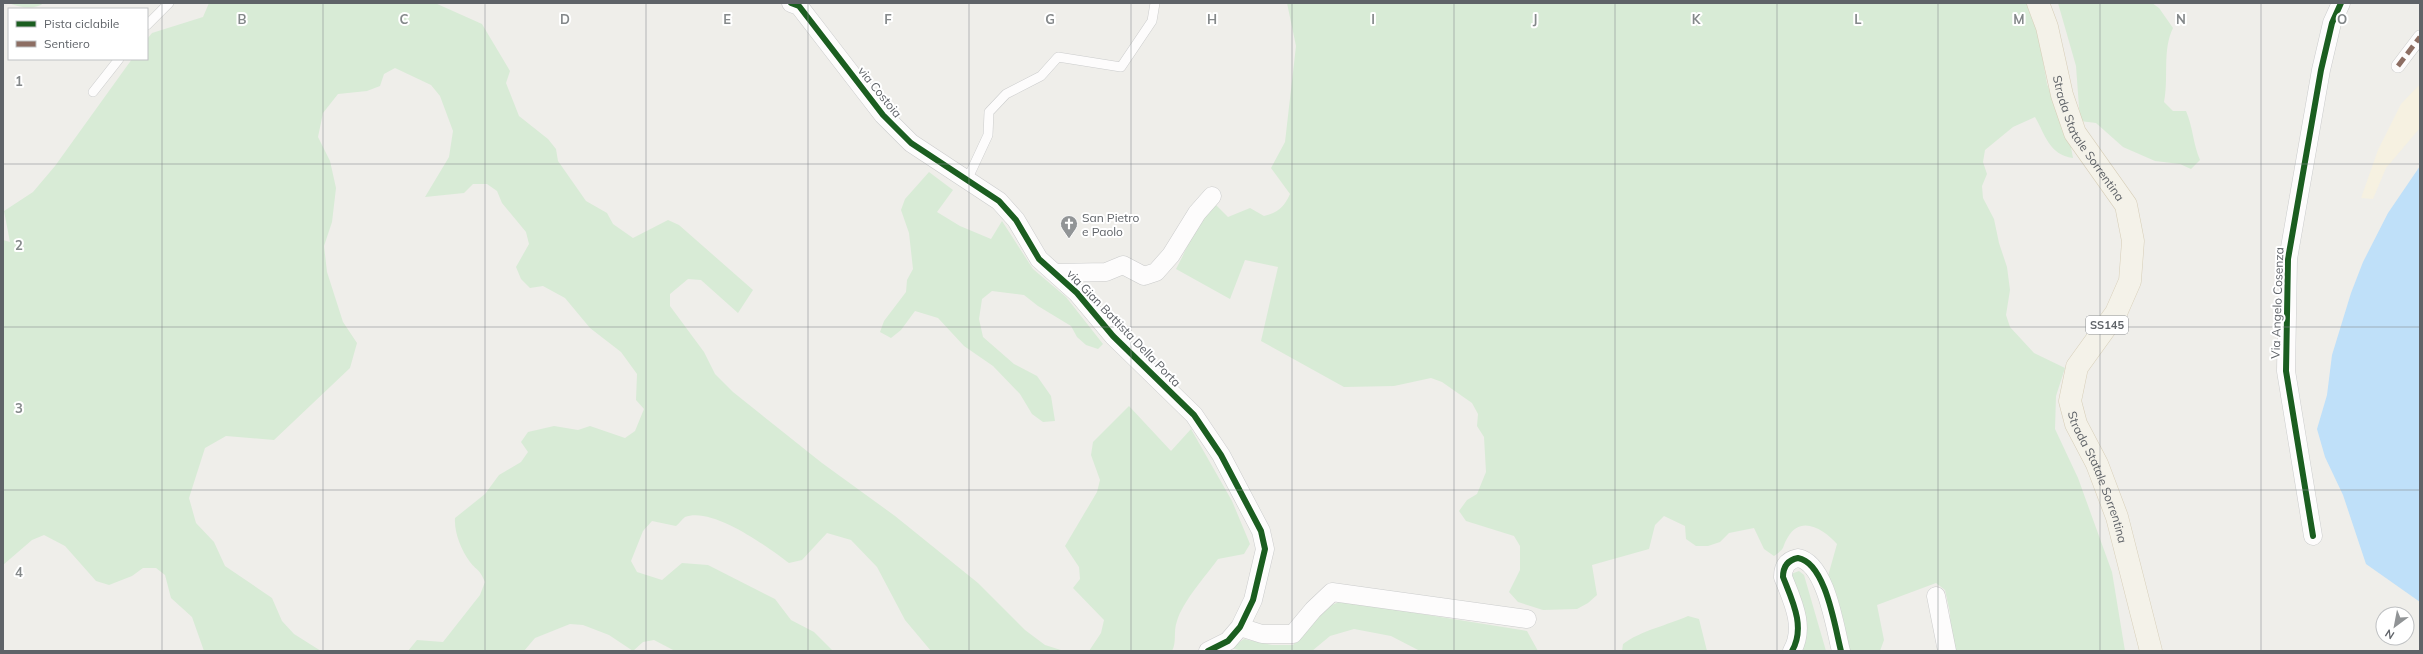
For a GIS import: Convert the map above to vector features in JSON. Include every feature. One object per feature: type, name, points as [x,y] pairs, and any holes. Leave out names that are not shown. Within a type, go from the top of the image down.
[{"type":"main road","name":"Strada Statale Sorrentina","points":[[2038,3],[2047,27],[2062,95],[2076,133],[2126,205],[2133,241],[2130,281],[2116,313],[2076,367],[2070,400],[2076,424],[2096,464],[2117,517],[2151,651]]},
{"type":"street","name":"via Costoia","points":[[791,3],[799,6],[883,114],[911,143],[968,178]]},
{"type":"street","name":"Via Angelo Cosenza","points":[[2313,536],[2286,371],[2288,259],[2321,70],[2332,23],[2341,3]]},
{"type":"street","points":[[2398,66],[2420,37]]},
{"type":"street","name":"via Gian Battista Della Porta","points":[[968,178],[1000,201],[1016,220],[1039,259],[1077,293],[1113,336],[1194,415],[1221,455],[1248,503],[1261,531],[1265,549],[1253,600],[1240,627],[1228,640],[1208,651]]},
{"type":"street","points":[[1055,273],[1106,272],[1123,265],[1144,276],[1156,272],[1171,255],[1197,213],[1212,196]]},
{"type":"street","points":[[1792,651],[1798,638],[1797,612],[1783,577],[1783,572],[1788,562],[1798,558],[1813,565],[1822,581],[1841,651]]},
{"type":"street","points":[[1240,627],[1262,634],[1293,634],[1313,610],[1332,592],[1527,619]]},
{"type":"street","points":[[1936,596],[1947,651]]},
{"type":"lane","points":[[148,24],[169,3]]},
{"type":"lane","points":[[968,178],[988,135],[989,112],[1006,94],[1041,76],[1058,57],[1122,67],[1152,21],[1155,3]]},
{"type":"lane","points":[[92,92],[118,60]]},
{"type":"green space","points":[[8,3],[44,3],[31,8]]},
{"type":"green space","points":[[209,3],[435,3],[482,24],[510,71],[506,83],[519,116],[548,139],[556,149],[558,161],[586,201],[607,213],[613,224],[633,238],[668,220],[679,225],[753,290],[738,313],[701,280],[688,279],[670,294],[670,306],[704,352],[715,374],[733,392],[822,463],[895,516],[978,583],[1025,630],[1045,645],[1064,651],[931,651],[905,620],[877,567],[851,540],[827,533],[802,560],[789,563],[739,530],[710,517],[696,515],[685,517],[676,526],[652,521],[643,531],[631,561],[637,572],[662,580],[682,563],[708,565],[775,599],[791,620],[814,632],[832,650],[836,651],[675,651],[654,640],[643,642],[633,651],[609,635],[583,625],[570,624],[535,638],[524,651],[408,651],[417,640],[443,642],[480,595],[485,582],[480,572],[467,557],[461,546],[457,535],[455,518],[485,494],[499,475],[521,462],[528,452],[521,442],[528,432],[554,426],[578,430],[590,426],[625,438],[635,431],[644,409],[636,400],[637,374],[621,352],[590,328],[565,298],[543,286],[530,288],[521,279],[516,267],[529,244],[526,232],[502,203],[497,191],[487,184],[473,184],[464,193],[425,197],[449,157],[453,131],[440,96],[431,85],[395,68],[384,74],[380,86],[367,91],[338,94],[323,113],[318,137],[330,161],[336,188],[332,222],[324,246],[327,272],[343,322],[357,343],[350,368],[274,440],[226,436],[205,448],[189,498],[196,523],[214,542],[225,566],[272,598],[282,621],[294,634],[321,651],[204,651],[192,617],[171,598],[165,575],[156,568],[143,568],[132,576],[109,585],[96,581],[65,546],[44,535],[32,540],[3,565],[3,240],[10,242],[4,211],[33,192],[55,166],[131,60],[148,60],[148,38],[152,33],[203,17]]},
{"type":"green space","points":[[1287,3],[2033,3],[2047,84],[2070,142],[2073,158],[2058,153],[2053,148],[2045,137],[2035,117],[2013,127],[1985,150],[1983,162],[1987,174],[1982,186],[1983,198],[1994,219],[1999,243],[2007,267],[2010,290],[2006,315],[2010,327],[2034,353],[2065,368],[2056,396],[2055,429],[2078,478],[2112,572],[2125,651],[1951,651],[1950,613],[1945,590],[1936,583],[1877,605],[1884,640],[1880,651],[1848,651],[1828,576],[1837,544],[1820,530],[1806,525],[1799,526],[1793,530],[1782,549],[1774,556],[1764,549],[1754,528],[1729,533],[1720,542],[1708,546],[1696,546],[1686,539],[1685,526],[1664,516],[1655,525],[1649,549],[1592,565],[1597,595],[1588,603],[1577,609],[1543,610],[1518,602],[1509,592],[1520,570],[1520,546],[1514,536],[1466,521],[1459,511],[1467,500],[1477,494],[1486,472],[1484,437],[1477,426],[1478,414],[1472,403],[1442,382],[1431,378],[1394,386],[1344,387],[1261,341],[1278,267],[1245,260],[1230,299],[1176,269],[1198,226],[1216,205],[1228,217],[1250,208],[1264,216],[1274,213],[1280,208],[1286,202],[1290,194],[1271,168],[1285,142],[1296,46]]},
{"type":"green space","points":[[2058,3],[2152,3],[2159,8],[2173,28],[2168,45],[2164,102],[2173,111],[2186,111],[2200,160],[2191,169],[2180,164],[2155,161],[2123,147],[2096,123],[2080,121],[2076,66]]},
{"type":"green space","points":[[929,172],[953,190],[937,212],[960,226],[991,239],[1002,221],[1033,269],[1066,297],[1103,344],[1098,349],[1086,345],[1077,337],[1071,326],[1038,306],[1024,295],[992,291],[982,299],[979,319],[983,337],[1014,364],[1037,376],[1051,396],[1055,421],[1043,422],[1032,414],[1020,394],[993,366],[964,346],[938,318],[915,311],[901,330],[891,338],[880,332],[884,321],[906,292],[907,280],[913,269],[909,233],[901,210],[905,199]]},
{"type":"green space","points":[[1129,406],[1171,451],[1191,429],[1232,501],[1250,544],[1244,554],[1218,559],[1195,589],[1184,605],[1177,621],[1172,651],[1089,651],[1101,633],[1104,620],[1073,588],[1080,579],[1079,567],[1065,546],[1097,492],[1100,480],[1091,455],[1093,442]]},
{"type":"green space","points":[[1799,571],[1804,575],[1826,651],[1801,651],[1791,574]]},
{"type":"green space","points":[[1341,601],[1527,631],[1538,651],[1420,651],[1391,636],[1354,629],[1330,636],[1312,651],[1242,651],[1231,648],[1244,639],[1272,645],[1293,645],[1325,608]]},
{"type":"green space","points":[[1688,616],[1699,619],[1707,651],[1622,651],[1623,644],[1630,639]]},
{"type":"sand","points":[[2420,84],[2420,128],[2386,168],[2373,199],[2361,198],[2378,150],[2401,104]]},
{"type":"water","points":[[2420,166],[2420,602],[2366,564],[2343,495],[2325,457],[2317,429],[2327,395],[2332,355],[2351,293],[2363,262],[2388,213]]},
{"type":"marked path","points":[[2398,66],[2420,37]]},
{"type":"cycle path","points":[[791,3],[799,6],[883,115],[911,143],[999,201],[1016,220],[1039,259],[1077,293],[1113,336],[1194,415],[1221,455],[1261,531],[1265,549],[1253,600],[1240,627],[1228,641],[1208,651]]},
{"type":"cycle path","points":[[2313,536],[2286,371],[2288,259],[2321,70],[2332,23],[2341,3]]},
{"type":"cycle path","points":[[1792,651],[1798,633],[1798,623],[1783,573],[1787,564],[1791,560],[1798,558],[1808,562],[1816,571],[1828,598],[1841,651]]},
{"type":"place","name":"San Pietro e Paolo","points":[[1069,239]]}]
